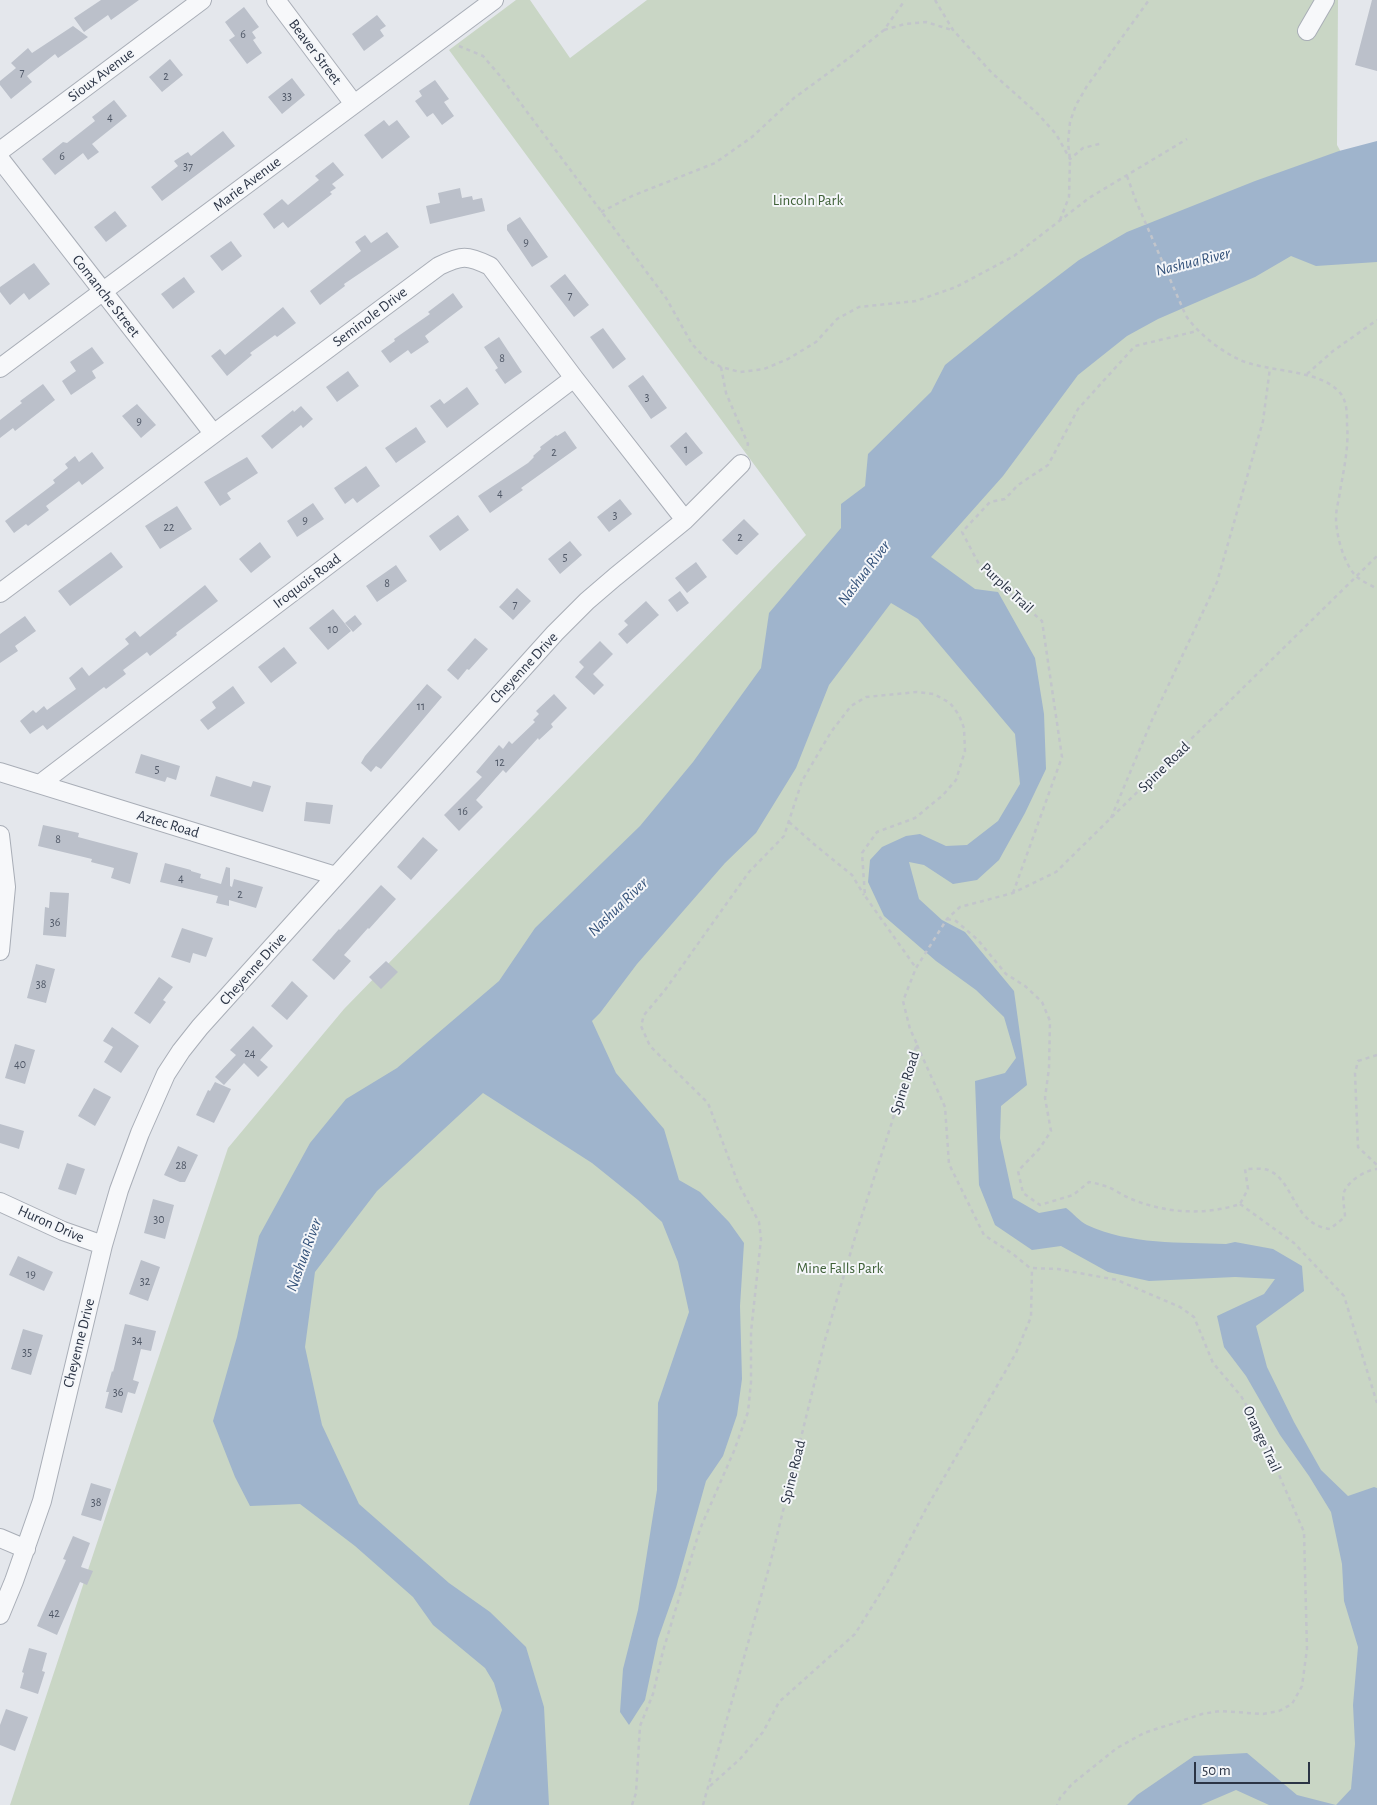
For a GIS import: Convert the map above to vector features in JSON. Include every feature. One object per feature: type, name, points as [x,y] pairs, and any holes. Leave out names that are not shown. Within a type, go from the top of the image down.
[{"type":"street","name":"Sioux Avenue","points":[[0,151],[202,0]]},
{"type":"street","name":"Beaver Street","points":[[276,0],[354,104]]},
{"type":"street","name":"Marie Avenue","points":[[0,368],[494,0]]},
{"type":"street","points":[[1307,31],[1325,0]]},
{"type":"street","name":"Comanche Street","points":[[0,159],[213,433]]},
{"type":"street","name":"Seminole Drive","points":[[0,593],[439,266],[454,259],[472,257],[490,266],[574,378],[685,520]]},
{"type":"street","name":"Iroquois Road","points":[[40,784],[574,378]]},
{"type":"street","name":"Cheyenne Drive","points":[[0,1615],[26,1549],[42,1501],[104,1245],[127,1166],[151,1106],[173,1063],[200,1027],[568,620],[614,577],[685,520],[741,464]]},
{"type":"street","name":"Aztec Road","points":[[0,772],[336,876]]},
{"type":"street","points":[[0,835],[6,887],[0,951]]},
{"type":"street","name":"Huron Drive","points":[[0,1202],[63,1231],[104,1245]]},
{"type":"street","points":[[0,1538],[26,1549]]},
{"type":"path","points":[[601,212],[632,196],[715,163],[752,137],[794,98],[884,30],[905,0]]},
{"type":"path","points":[[935,0],[953,30],[992,73],[1038,114],[1056,134],[1070,159]]},
{"type":"path","points":[[1059,221],[1069,197],[1070,159],[1068,143],[1070,122],[1076,104],[1149,0]]},
{"type":"path","points":[[884,30],[904,24],[926,22],[953,30]]},
{"type":"path","points":[[447,35],[459,46],[482,56],[501,77],[666,298],[692,344],[706,359],[721,367],[740,372],[764,369],[788,359],[816,342],[837,320],[859,307],[916,301],[956,287],[1014,256],[1089,198],[1187,139]]},
{"type":"path","points":[[1070,159],[1083,148],[1103,143]]},
{"type":"path","points":[[1127,176],[1186,316],[1197,330],[1239,360],[1270,368],[1307,374],[1330,385],[1341,394],[1346,407],[1348,434],[1345,468],[1336,517],[1337,534],[1345,559],[1357,577],[1377,589]]},
{"type":"path","points":[[1307,374],[1333,351],[1377,320]]},
{"type":"path","name":"Purple Trail","points":[[1013,893],[1062,757],[1042,620],[981,568],[962,532],[990,502],[1005,499],[1018,485],[1048,465],[1078,409],[1135,346],[1197,330]]},
{"type":"path","points":[[721,367],[726,393],[748,444],[741,464]]},
{"type":"path","points":[[1111,819],[1152,720],[1217,582],[1263,421],[1270,368]]},
{"type":"path","name":"Spine Road","points":[[703,1805],[770,1564],[825,1340],[856,1234],[917,1044],[910,1029],[903,1001],[916,968],[947,919],[960,908],[1013,893],[1056,872],[1377,556]]},
{"type":"path","points":[[632,1805],[636,1792],[640,1726],[653,1694],[700,1529],[734,1451],[748,1412],[751,1332],[761,1239],[759,1222],[738,1183],[708,1103],[650,1046],[641,1026],[644,1014],[665,990],[749,872],[784,836],[802,781],[831,732],[851,706],[866,698],[917,692],[934,694],[950,703],[959,715],[964,728],[965,751],[956,780],[943,795],[915,818],[877,832],[862,853],[865,896]]},
{"type":"path","points":[[789,822],[852,874],[865,896],[916,968]]},
{"type":"path","points":[[947,919],[956,921],[978,940],[1006,974],[1025,986],[1042,1002],[1050,1021],[1049,1068],[1045,1098],[1051,1131],[1040,1148],[1018,1171],[1023,1193],[1040,1205],[1073,1195],[1089,1182],[1108,1187],[1130,1199],[1180,1212],[1212,1211],[1240,1204],[1248,1189],[1245,1169],[1268,1170],[1280,1178],[1304,1216],[1320,1228],[1330,1229],[1345,1217],[1344,1193],[1350,1184],[1365,1172],[1377,1169]]},
{"type":"path","points":[[709,1787],[740,1759],[763,1732],[779,1702],[855,1634],[888,1581],[927,1507],[1016,1353],[1031,1317],[1032,1268],[984,1235],[950,1164],[945,1107],[917,1044]]},
{"type":"path","points":[[1377,1055],[1358,1061],[1355,1073],[1355,1087],[1358,1147],[1377,1165]]},
{"type":"path","points":[[1240,1204],[1294,1243],[1344,1296],[1377,1403]]},
{"type":"path","name":"Orange Trail","points":[[1032,1268],[1058,1269],[1117,1280],[1180,1307],[1194,1318],[1214,1363],[1241,1396],[1255,1420],[1304,1532],[1307,1649],[1302,1686],[1292,1704],[1279,1711],[1263,1714],[1220,1711],[1202,1714],[1144,1733],[1117,1748],[1072,1784],[1060,1798],[1057,1805]]},
{"type":"green space","name":"Mine Falls Park","points":[[516,0],[530,0],[570,58],[647,0],[1338,0],[1337,145],[1377,217],[1377,1805],[10,1805],[228,1148],[344,1009],[806,535],[449,50]]},
{"type":"water","name":"Nashua River","points":[[1377,141],[1377,262],[1316,266],[1291,256],[1255,277],[1158,319],[1127,336],[1078,375],[1003,476],[931,557],[975,589],[998,592],[1035,658],[1044,714],[1046,769],[1025,813],[999,860],[977,880],[953,884],[924,865],[909,862],[919,899],[942,920],[965,932],[1014,991],[1027,1085],[1001,1106],[1000,1138],[1013,1198],[1039,1213],[1066,1208],[1087,1225],[1121,1236],[1174,1242],[1226,1244],[1235,1242],[1273,1249],[1302,1266],[1304,1291],[1256,1326],[1267,1367],[1294,1422],[1321,1470],[1348,1496],[1374,1487],[1377,1488],[1377,1805],[1336,1805],[1351,1789],[1355,1744],[1353,1705],[1358,1647],[1344,1601],[1342,1564],[1331,1512],[1309,1476],[1280,1435],[1246,1376],[1224,1347],[1217,1316],[1264,1294],[1275,1279],[1235,1277],[1149,1281],[1108,1272],[1061,1246],[1032,1250],[995,1225],[979,1185],[975,1081],[1005,1073],[1016,1058],[1004,1017],[976,990],[936,961],[884,916],[868,882],[870,860],[882,847],[906,836],[920,834],[946,846],[967,845],[998,821],[1020,784],[1015,734],[918,619],[891,603],[829,685],[796,768],[756,833],[725,863],[637,964],[592,1021],[616,1073],[664,1129],[679,1180],[700,1192],[729,1222],[744,1243],[740,1306],[742,1379],[737,1415],[723,1456],[706,1481],[676,1588],[658,1639],[645,1700],[629,1725],[620,1712],[623,1669],[638,1610],[657,1490],[658,1403],[689,1312],[678,1262],[662,1222],[592,1163],[483,1093],[377,1191],[315,1272],[305,1347],[322,1425],[359,1504],[449,1583],[490,1612],[526,1647],[544,1707],[549,1805],[469,1805],[502,1710],[494,1683],[485,1668],[433,1625],[413,1597],[355,1546],[300,1504],[250,1506],[235,1477],[213,1421],[237,1337],[259,1236],[310,1143],[346,1099],[397,1068],[499,981],[535,928],[640,826],[693,762],[761,668],[769,613],[841,528],[841,504],[865,486],[868,454],[931,392],[945,365],[1079,260],[1127,232],[1255,181],[1339,151]]},
{"type":"water","points":[[1247,1753],[1297,1795],[1336,1805],[1269,1805],[1236,1790],[1201,1805],[1127,1805],[1137,1795],[1194,1756]]},
{"type":"building","points":[[101,0],[139,0],[111,20],[108,15],[84,32],[74,18]]},
{"type":"building","points":[[1372,0],[1377,0],[1377,71],[1355,65]]},
{"type":"building","points":[[244,7],[259,27],[252,32],[256,38],[253,40],[262,53],[247,64],[229,40],[235,36],[225,22]]},
{"type":"building","points":[[377,15],[386,26],[380,30],[384,36],[364,51],[352,34]]},
{"type":"building","points":[[73,26],[88,37],[58,58],[55,54],[27,76],[32,82],[11,99],[0,85],[0,81],[16,68],[11,63],[28,48],[32,53]]},
{"type":"building","points":[[170,59],[183,75],[162,92],[149,77]]},
{"type":"building","points":[[292,78],[305,95],[282,114],[268,97]]},
{"type":"building","points":[[435,80],[449,99],[444,102],[454,116],[442,125],[433,113],[427,117],[415,101],[422,96],[419,91]]},
{"type":"building","points":[[114,100],[127,116],[92,144],[99,152],[88,160],[83,153],[55,175],[42,159],[63,142],[67,143],[95,121],[92,117]]},
{"type":"building","points":[[384,120],[389,126],[397,120],[410,137],[382,159],[364,135]]},
{"type":"building","points":[[223,131],[235,146],[162,201],[151,187],[178,166],[174,161],[188,152],[191,156]]},
{"type":"building","points":[[333,162],[344,175],[332,184],[336,188],[330,192],[332,194],[288,228],[283,222],[274,229],[263,214],[282,199],[288,205],[319,180],[315,176]]},
{"type":"building","points":[[460,188],[462,198],[472,196],[473,200],[482,198],[485,211],[430,224],[426,206],[440,203],[438,193]]},
{"type":"building","points":[[115,211],[127,226],[106,242],[94,227]]},
{"type":"building","points":[[520,217],[548,257],[532,267],[507,230],[507,225]]},
{"type":"building","points":[[387,232],[399,247],[344,284],[345,286],[320,305],[310,291],[361,251],[355,242],[365,235],[371,243]]},
{"type":"building","points":[[231,241],[242,256],[222,271],[210,256]]},
{"type":"building","points":[[34,263],[50,284],[29,300],[24,293],[10,305],[0,292],[0,287]]},
{"type":"building","points":[[565,274],[589,305],[574,317],[550,286]]},
{"type":"building","points":[[184,277],[195,292],[173,309],[161,294]]},
{"type":"building","points":[[453,293],[463,307],[425,336],[429,342],[411,354],[408,350],[390,363],[381,351],[395,341],[394,339],[430,314],[428,312]]},
{"type":"building","points":[[283,307],[296,323],[250,353],[252,355],[227,376],[211,356],[220,349],[225,355]]},
{"type":"building","points":[[603,328],[626,359],[613,369],[590,337]]},
{"type":"building","points":[[499,337],[522,372],[505,384],[495,370],[498,368],[484,347]]},
{"type":"building","points":[[92,347],[104,363],[92,371],[96,378],[71,395],[62,381],[76,371],[70,362]]},
{"type":"building","points":[[348,371],[359,386],[337,402],[326,387]]},
{"type":"building","points":[[643,375],[667,408],[651,419],[628,386]]},
{"type":"building","points":[[43,384],[55,400],[15,431],[13,428],[0,438],[0,420],[22,403],[20,401]]},
{"type":"building","points":[[467,387],[479,404],[447,428],[430,406],[440,399],[444,404]]},
{"type":"building","points":[[137,404],[156,425],[141,438],[122,416]]},
{"type":"building","points":[[301,406],[313,419],[303,428],[301,425],[272,449],[261,436],[293,410],[294,412]]},
{"type":"building","points":[[416,427],[426,442],[396,463],[385,448]]},
{"type":"building","points":[[565,431],[577,448],[490,513],[478,496],[528,463],[541,449],[540,447]]},
{"type":"building","points":[[686,432],[703,453],[686,466],[670,446]]},
{"type":"building","points":[[92,452],[104,468],[82,485],[79,481],[46,506],[49,510],[28,526],[26,524],[14,533],[5,521],[55,483],[53,480],[68,468],[65,464],[75,456],[79,462]]},
{"type":"building","points":[[247,457],[258,473],[227,493],[231,499],[220,506],[204,482]]},
{"type":"building","points":[[366,466],[380,486],[357,503],[353,498],[345,504],[334,488]]},
{"type":"building","points":[[620,499],[632,514],[609,532],[597,517]]},
{"type":"building","points":[[313,503],[324,519],[297,537],[287,521]]},
{"type":"building","points":[[177,506],[192,529],[160,549],[145,526]]},
{"type":"building","points":[[458,515],[469,530],[440,551],[429,536]]},
{"type":"building","points":[[744,519],[759,534],[737,555],[722,540]]},
{"type":"building","points":[[570,541],[582,555],[560,574],[548,559]]},
{"type":"building","points":[[260,542],[271,557],[251,573],[239,559]]},
{"type":"building","points":[[111,552],[123,567],[70,606],[58,591]]},
{"type":"building","points":[[696,562],[707,577],[687,593],[675,578]]},
{"type":"building","points":[[396,565],[407,581],[377,602],[366,586]]},
{"type":"building","points":[[205,585],[218,601],[176,633],[177,635],[150,656],[147,652],[123,670],[126,674],[106,689],[104,687],[47,730],[43,725],[30,734],[20,721],[33,710],[36,713],[44,706],[47,710],[76,689],[69,678],[82,667],[89,676],[129,644],[125,639],[135,631],[140,637]]},
{"type":"building","points":[[517,588],[531,601],[513,620],[499,607]]},
{"type":"building","points":[[680,591],[689,603],[677,612],[668,600]]},
{"type":"building","points":[[646,601],[659,615],[627,644],[618,634],[628,625],[624,621]]},
{"type":"building","points":[[333,609],[351,631],[328,650],[309,628]]},
{"type":"building","points":[[355,615],[362,624],[353,632],[345,623]]},
{"type":"building","points":[[25,616],[36,631],[15,646],[18,651],[0,663],[0,634]]},
{"type":"building","points":[[475,638],[488,649],[458,680],[447,670]]},
{"type":"building","points":[[600,641],[613,654],[593,674],[604,685],[594,695],[575,677],[584,667],[579,662]]},
{"type":"building","points":[[284,647],[297,663],[271,683],[258,667]]},
{"type":"building","points":[[427,684],[442,697],[381,769],[376,766],[371,772],[361,763],[365,756]]},
{"type":"building","points":[[233,686],[245,703],[208,730],[200,720],[216,708],[212,702]]},
{"type":"building","points":[[554,694],[567,708],[551,724],[553,727],[539,740],[538,738],[506,773],[503,770],[476,800],[483,807],[459,831],[444,815],[482,777],[476,772],[499,745],[503,749],[509,741],[512,744],[535,722],[533,720],[539,714],[536,711]]},
{"type":"building","points":[[141,754],[180,766],[176,780],[167,777],[165,782],[135,773]]},
{"type":"building","points":[[216,776],[251,787],[253,781],[271,786],[263,812],[210,796]]},
{"type":"building","points":[[306,802],[333,805],[330,824],[304,821]]},
{"type":"building","points":[[43,825],[79,833],[78,837],[138,853],[130,884],[111,878],[114,868],[91,862],[92,859],[38,846]]},
{"type":"building","points":[[423,837],[438,850],[411,880],[397,867]]},
{"type":"building","points":[[165,863],[191,870],[201,874],[200,878],[221,884],[226,867],[230,868],[230,886],[232,887],[234,879],[263,887],[256,908],[229,900],[229,906],[216,903],[218,896],[160,882]]},
{"type":"building","points":[[381,885],[396,899],[344,955],[351,961],[334,980],[312,960]]},
{"type":"building","points":[[50,892],[69,893],[66,937],[43,935],[45,907],[49,908]]},
{"type":"building","points":[[182,928],[213,938],[206,957],[193,953],[190,963],[171,957]]},
{"type":"building","points":[[386,961],[398,972],[381,989],[369,977]]},
{"type":"building","points":[[36,964],[55,969],[46,1003],[27,998]]},
{"type":"building","points":[[159,977],[173,987],[163,1000],[166,1002],[150,1024],[134,1013]]},
{"type":"building","points":[[292,981],[308,996],[287,1020],[271,1006]]},
{"type":"building","points":[[253,1026],[273,1046],[260,1060],[268,1067],[258,1077],[244,1063],[224,1085],[215,1077],[236,1055],[230,1050]]},
{"type":"building","points":[[112,1027],[139,1046],[121,1073],[104,1062],[113,1047],[103,1041]]},
{"type":"building","points":[[15,1044],[35,1050],[25,1084],[5,1078]]},
{"type":"building","points":[[215,1082],[231,1089],[214,1123],[196,1115],[208,1090],[210,1091]]},
{"type":"building","points":[[94,1088],[111,1097],[95,1126],[78,1116]]},
{"type":"building","points":[[0,1124],[24,1131],[19,1149],[0,1143]]},
{"type":"building","points":[[178,1146],[198,1155],[185,1182],[180,1182],[164,1175]]},
{"type":"building","points":[[67,1163],[85,1169],[76,1195],[58,1189]]},
{"type":"building","points":[[153,1199],[174,1205],[165,1239],[144,1233]]},
{"type":"building","points":[[18,1256],[53,1272],[44,1291],[9,1275]]},
{"type":"building","points":[[141,1260],[160,1267],[148,1301],[129,1294]]},
{"type":"building","points":[[125,1324],[156,1331],[151,1351],[141,1349],[133,1380],[139,1382],[135,1394],[128,1392],[122,1413],[105,1408],[109,1392],[106,1392]]},
{"type":"building","points":[[23,1329],[43,1335],[31,1375],[11,1369]]},
{"type":"building","points":[[91,1483],[111,1489],[101,1521],[81,1515]]},
{"type":"building","points":[[73,1536],[90,1543],[81,1567],[93,1571],[87,1585],[80,1582],[57,1635],[37,1626],[66,1560],[63,1559]]},
{"type":"building","points":[[29,1648],[47,1653],[42,1671],[45,1672],[38,1694],[20,1688],[24,1673],[22,1672]]},
{"type":"building","points":[[6,1709],[28,1717],[15,1751],[0,1745],[0,1725]]},
{"type":"park label","name":"Lincoln Park","points":[[808,200]]}]
